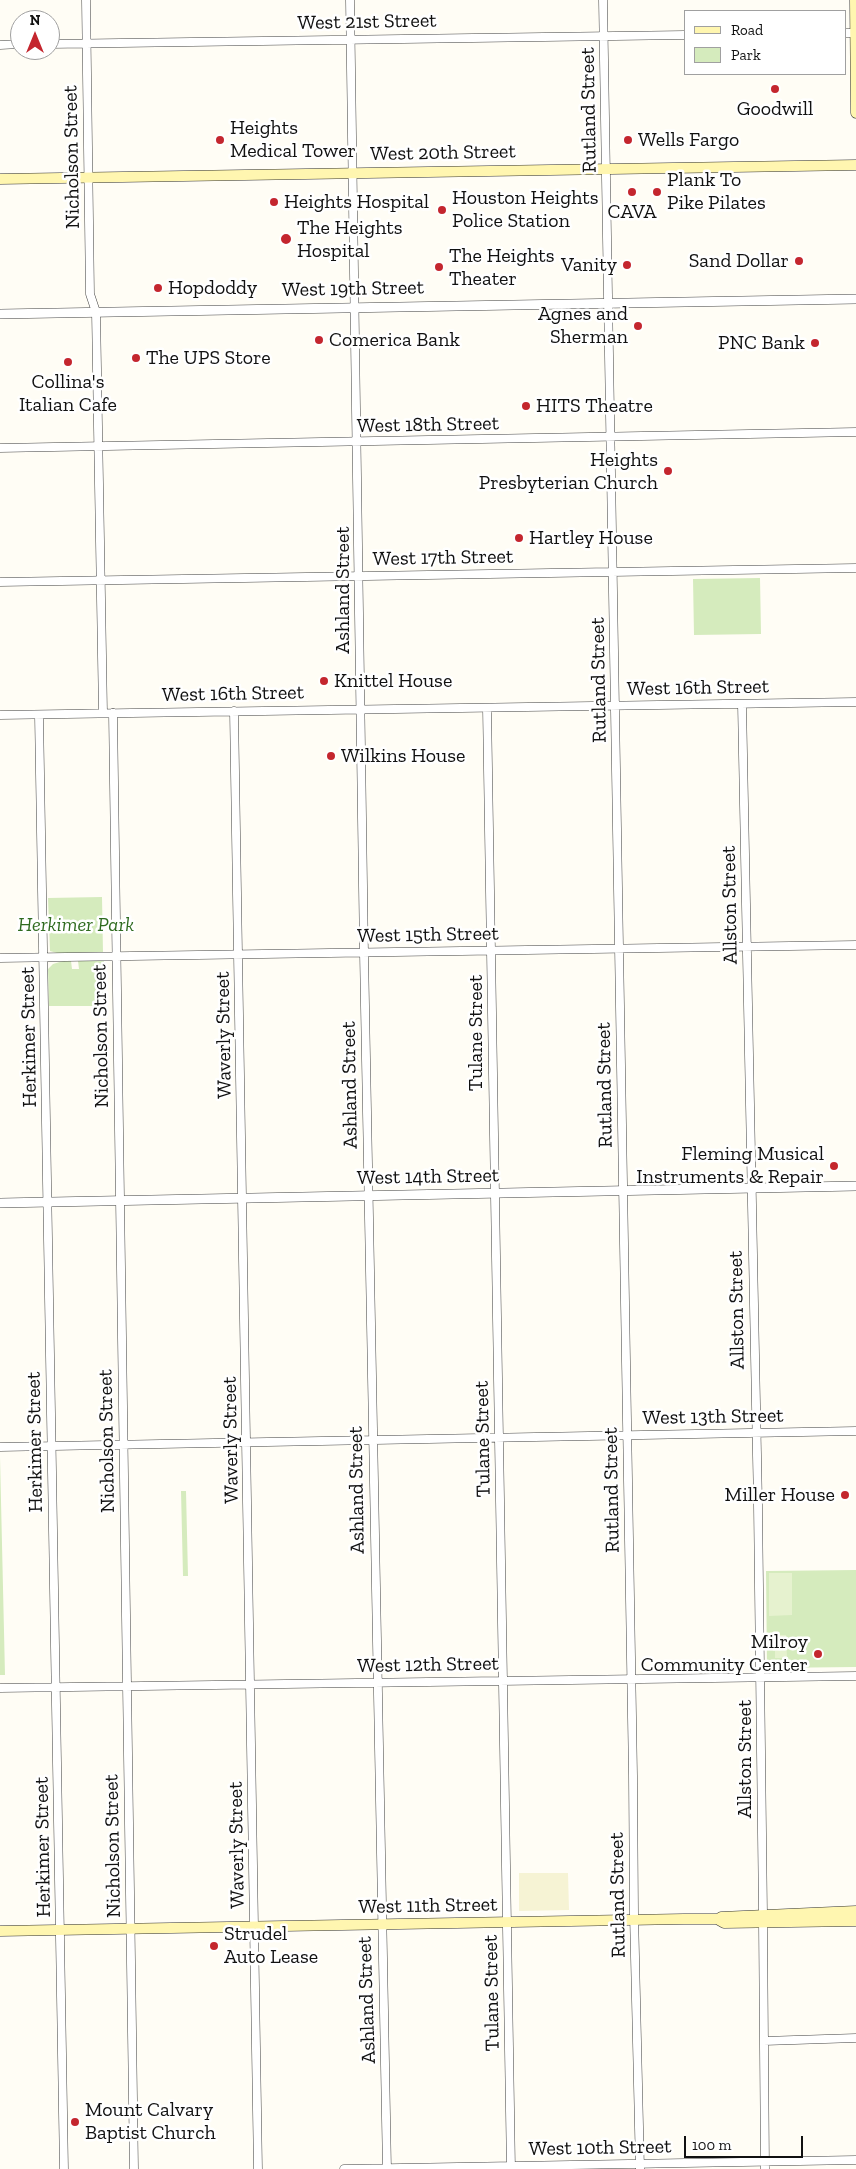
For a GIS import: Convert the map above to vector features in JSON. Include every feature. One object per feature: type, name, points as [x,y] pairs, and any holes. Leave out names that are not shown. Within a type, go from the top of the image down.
[{"type":"main road","points":[[855,0],[852,33],[856,113]]},
{"type":"main road","name":"West 20th Street","points":[[0,179],[856,165]]},
{"type":"main road","points":[[763,1918],[824,1912],[856,1912]]},
{"type":"main road","name":"West 11th Street","points":[[0,1930],[718,1919],[724,1923],[763,1918],[856,1921]]},
{"type":"street","name":"Nicholson Street","points":[[86,0],[90,177],[90,294],[96,312],[103,713]]},
{"type":"street","name":"Ashland Street","points":[[350,0],[372,1438],[381,1925],[386,2038],[387,2169]]},
{"type":"street","name":"Rutland Street","points":[[603,0],[632,1679],[634,1920],[640,2166]]},
{"type":"street","name":"West 21st Street","points":[[60,44],[684,34]]},
{"type":"street","name":"West 19th Street","points":[[0,314],[355,306],[856,299]]},
{"type":"street","name":"West 18th Street","points":[[0,448],[358,443],[856,432]]},
{"type":"street","name":"West 17th Street","points":[[0,582],[856,568]]},
{"type":"street","name":"West 16th Street","points":[[0,715],[360,708],[487,708],[856,702]]},
{"type":"street","name":"Allston Street","points":[[742,704],[760,1677],[765,2165]]},
{"type":"street","name":"Tulane Street","points":[[487,708],[511,2168]]},
{"type":"street","name":"Waverly Street","points":[[234,711],[258,2169]]},
{"type":"street","name":"Nicholson Street","points":[[112,713],[122,1443],[129,1686],[130,1928],[134,2169]]},
{"type":"street","name":"Herkimer Street","points":[[39,714],[64,2169]]},
{"type":"street","name":"West 15th Street","points":[[0,958],[747,946],[856,946]]},
{"type":"street","name":"West 14th Street","points":[[0,1203],[856,1186]]},
{"type":"street","name":"West 13th Street","points":[[0,1447],[372,1438],[856,1431]]},
{"type":"street","name":"West 12th Street","points":[[0,1688],[856,1676]]},
{"type":"street","points":[[764,2041],[856,2038]]},
{"type":"street","name":"West 10th Street","points":[[344,2169],[765,2165],[856,2160]]},
{"type":"shaded area","points":[[519,1873],[568,1873],[569,1910],[519,1911]]},
{"type":"green space","points":[[760,578],[761,634],[694,635],[693,579]]},
{"type":"green space","name":"Herkimer Park","points":[[102,897],[103,953],[57,953],[50,951],[48,898]]},
{"type":"green space","points":[[71,961],[72,969],[79,969],[78,961],[104,961],[105,1006],[49,1006],[48,969],[53,964]]},
{"type":"green space","points":[[0,1457],[5,1675],[0,1675]]},
{"type":"green space","points":[[181,1491],[186,1491],[188,1576],[183,1576]]},
{"type":"green space","points":[[856,1570],[856,1667],[767,1668],[766,1571]]},
{"type":"green space","points":[[769,1573],[792,1573],[792,1615],[769,1616]]},
{"type":"green space","points":[[775,1635],[786,1635],[787,1658],[775,1658]]},
{"type":"place","name":"Goodwill","points":[[775,89]]},
{"type":"place","name":"Heights Medical Tower","points":[[220,140]]},
{"type":"place","name":"Wells Fargo","points":[[628,140]]},
{"type":"place","name":"CAVA","points":[[632,192]]},
{"type":"place","name":"Plank To Pike Pilates","points":[[657,192]]},
{"type":"place","name":"Heights Hospital","points":[[274,202]]},
{"type":"place","name":"Houston Heights Police Station","points":[[442,210]]},
{"type":"place","name":"The Heights Hospital","points":[[286,239]]},
{"type":"place","name":"Sand Dollar","points":[[799,261]]},
{"type":"place","name":"Vanity","points":[[627,265]]},
{"type":"place","name":"The Heights Theater","points":[[439,267]]},
{"type":"place","name":"Hopdoddy","points":[[158,288]]},
{"type":"place","name":"Agnes and Sherman","points":[[638,326]]},
{"type":"place","name":"Comerica Bank","points":[[319,340]]},
{"type":"place","name":"PNC Bank","points":[[815,343]]},
{"type":"place","name":"The UPS Store","points":[[136,358]]},
{"type":"place","name":"Collina's Italian Cafe","points":[[68,362]]},
{"type":"place","name":"HITS Theatre","points":[[526,406]]},
{"type":"place","name":"Heights Presbyterian Church","points":[[668,471]]},
{"type":"place","name":"Hartley House","points":[[519,538]]},
{"type":"place","name":"Knittel House","points":[[324,681]]},
{"type":"place","name":"Wilkins House","points":[[331,756]]},
{"type":"place","name":"Fleming Musical Instruments & Repair","points":[[834,1166]]},
{"type":"place","name":"Miller House","points":[[845,1495]]},
{"type":"place","name":"Milroy Community Center","points":[[818,1654]]},
{"type":"place","name":"Strudel Auto Lease","points":[[214,1946]]},
{"type":"place","name":"Mount Calvary Baptist Church","points":[[75,2122]]}]
